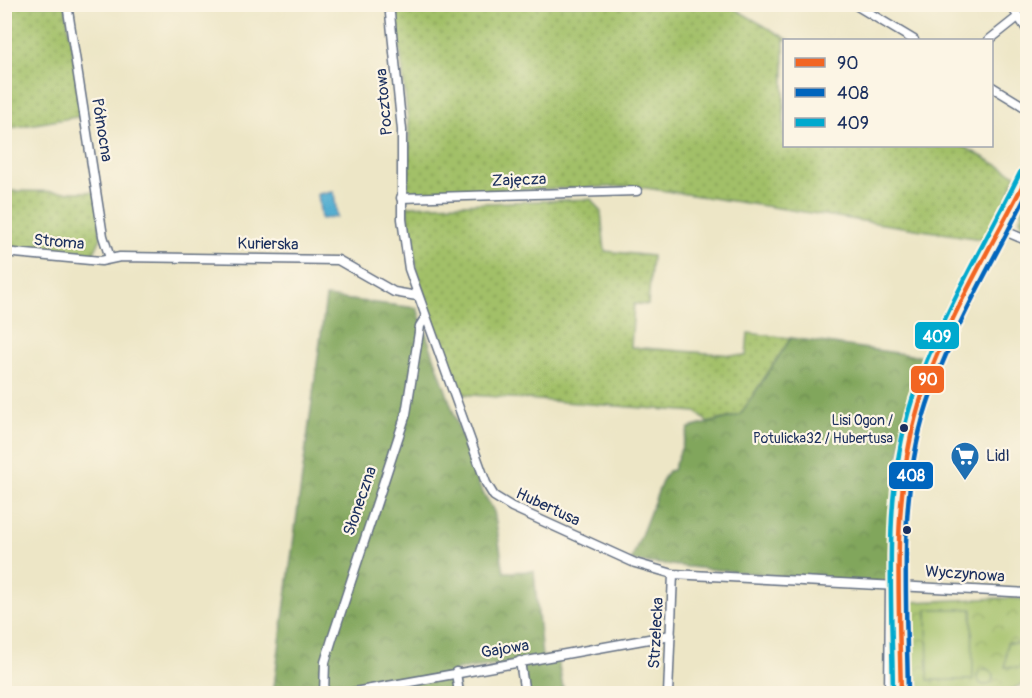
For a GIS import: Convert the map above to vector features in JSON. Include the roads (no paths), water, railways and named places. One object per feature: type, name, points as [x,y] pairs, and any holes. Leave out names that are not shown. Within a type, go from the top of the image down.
[{"type":"street","name":"Północna","points":[[67,4],[103,236],[110,258]]},
{"type":"street","name":"Pocztowa","points":[[389,4],[402,130],[401,198]]},
{"type":"street","points":[[854,4],[912,39]]},
{"type":"street","points":[[1010,4],[1028,31]]},
{"type":"street","points":[[990,39],[1018,17]]},
{"type":"street","points":[[993,88],[1028,109]]},
{"type":"street","name":"Zajęcza","points":[[401,198],[637,191]]},
{"type":"street","name":"Hubertusa","points":[[401,198],[407,258],[417,296],[479,465],[494,496],[512,507],[631,561],[673,574],[900,587]]},
{"type":"street","points":[[1000,229],[1028,242]]},
{"type":"street","name":"Stroma","points":[[4,252],[101,261],[110,258]]},
{"type":"street","name":"Kurierska","points":[[110,258],[339,260],[394,292],[417,296]]},
{"type":"street","name":"Słoneczna","points":[[324,693],[325,662],[355,564],[406,414],[420,326],[425,318]]},
{"type":"street","name":"Strzelecka","points":[[668,693],[673,574]]},
{"type":"street","points":[[889,693],[890,587]]},
{"type":"street","points":[[900,587],[901,693]]},
{"type":"street","name":"Wyczynowa","points":[[900,587],[1028,593]]},
{"type":"street","name":"Gajowa","points":[[343,693],[671,635]]},
{"type":"street","points":[[520,661],[525,693]]},
{"type":"street","points":[[456,672],[459,693]]},
{"type":"water","points":[[334,192],[337,217],[321,219],[318,194]]},
{"type":"place","name":"Lisi Ogon / Potulicka32 / Hubertusa","points":[[904,428]]},
{"type":"place","name":"Lidl","points":[[965,482]]}]
